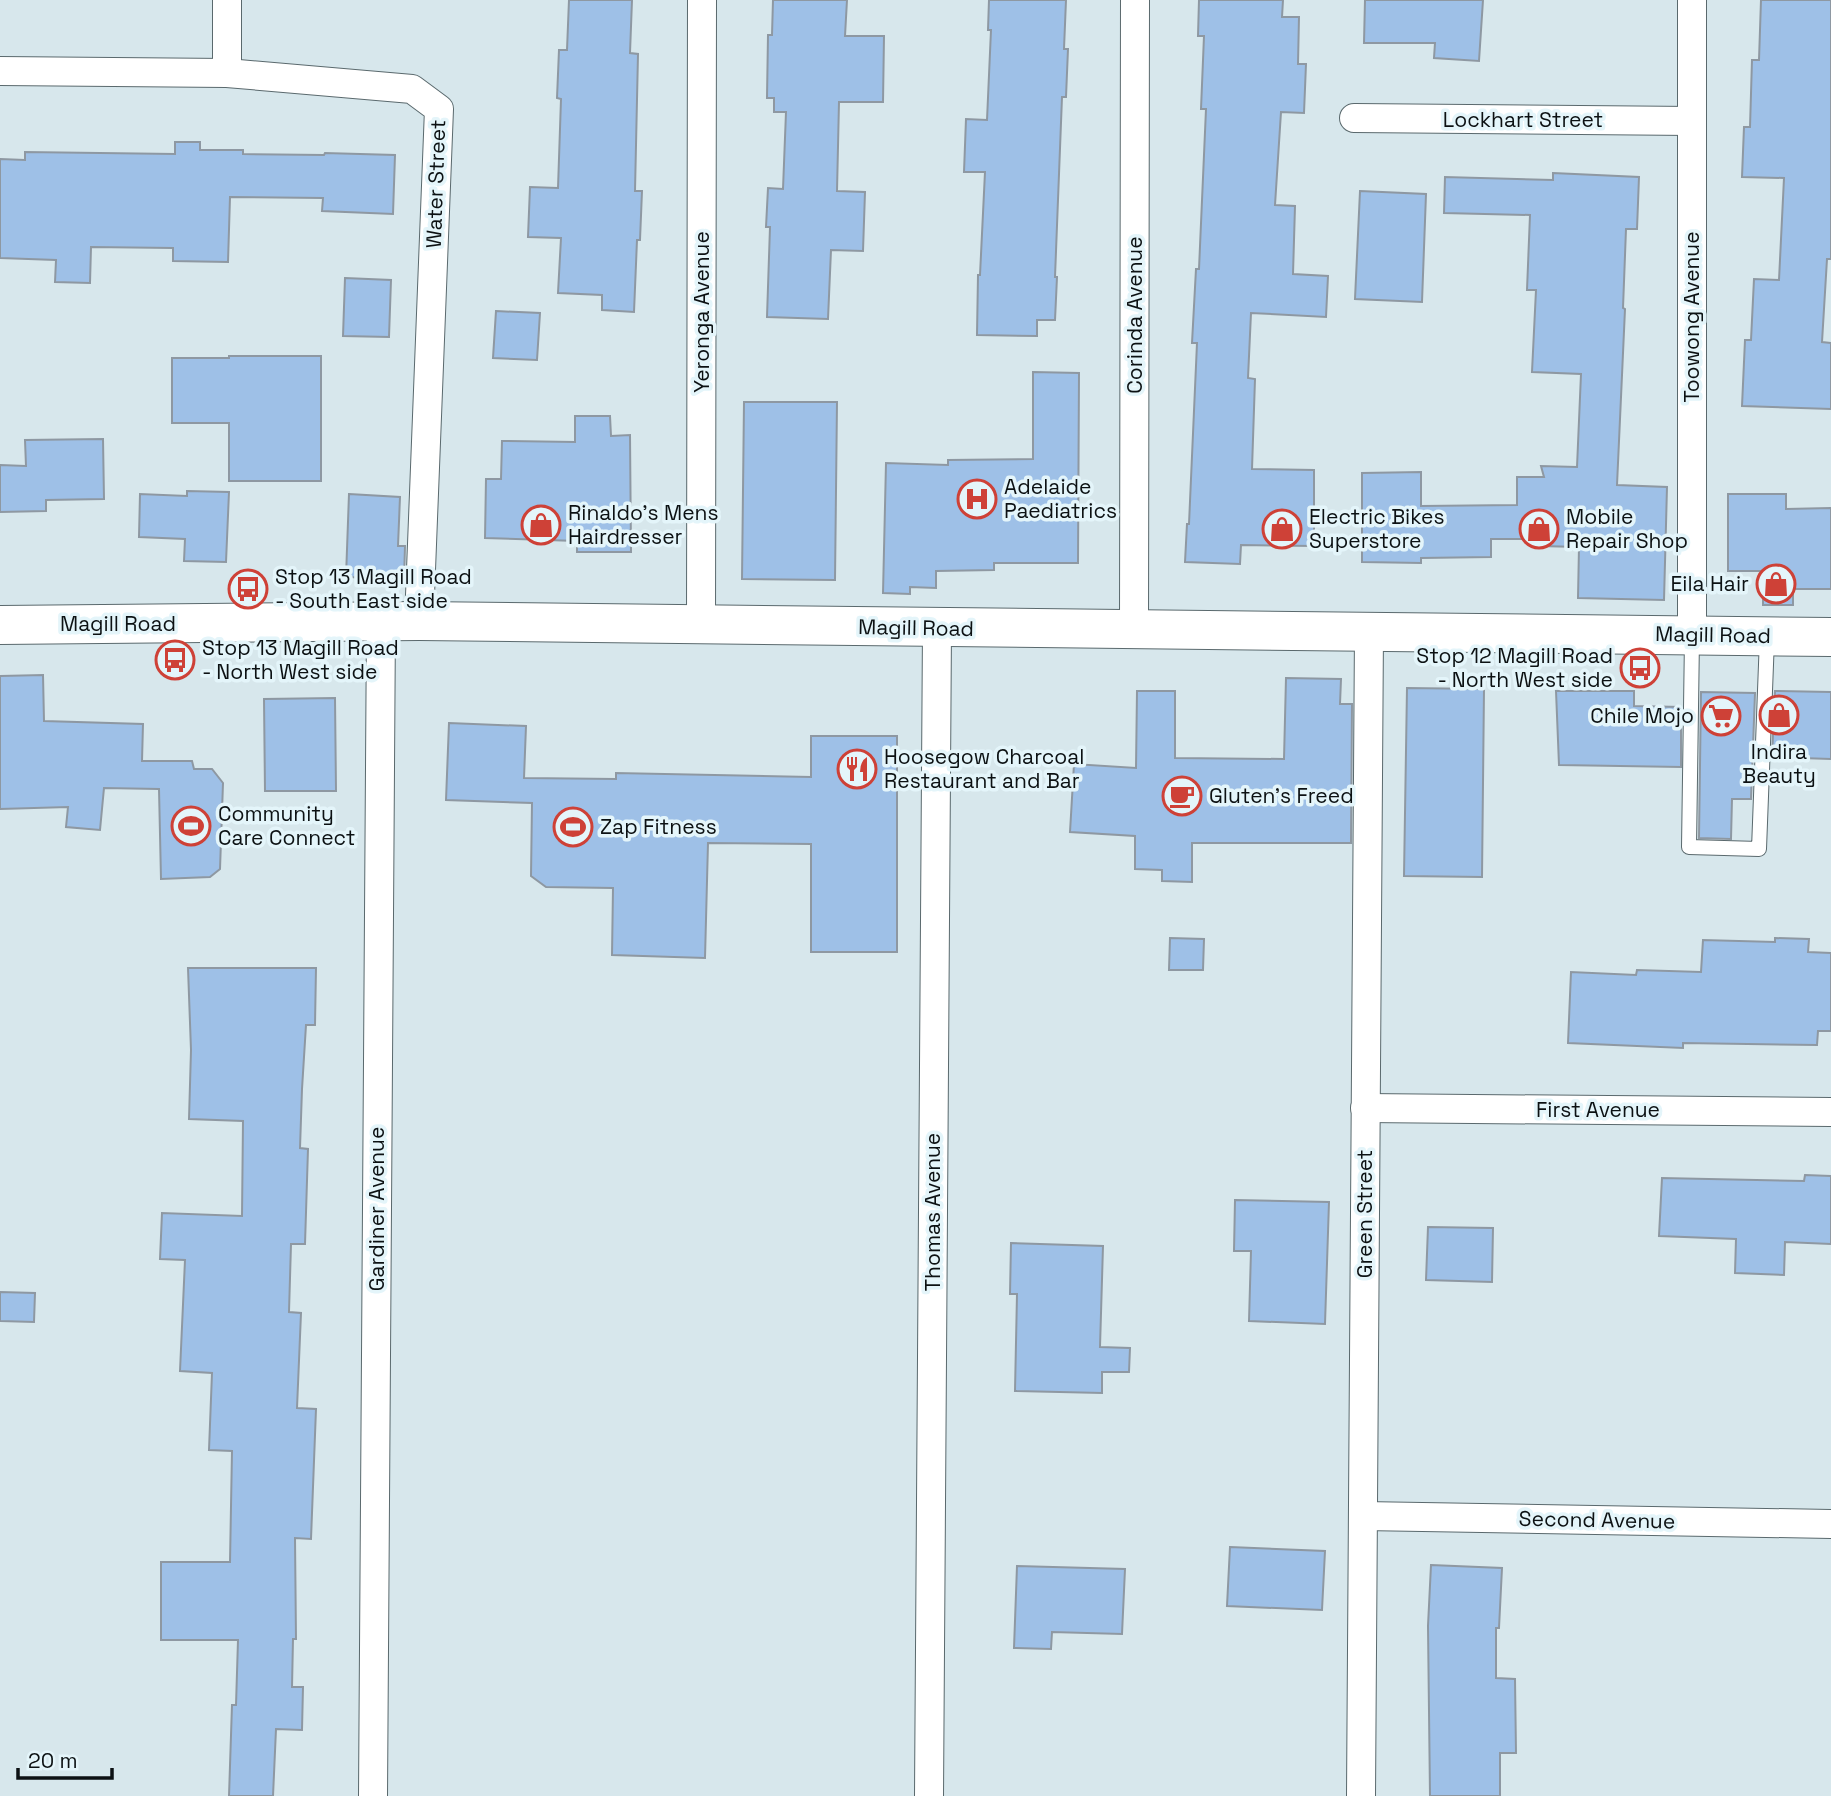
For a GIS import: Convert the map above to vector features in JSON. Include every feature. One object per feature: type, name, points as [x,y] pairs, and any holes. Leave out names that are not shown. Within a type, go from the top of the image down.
[{"type":"main road","name":"Magill Road","points":[[0,625],[419,621],[1831,637]]},
{"type":"street","points":[[227,0],[227,73]]},
{"type":"street","name":"Yeronga Avenue","points":[[701,624],[702,0]]},
{"type":"street","name":"Corinda Avenue","points":[[1134,629],[1135,0]]},
{"type":"street","name":"Toowong Avenue","points":[[1692,0],[1692,635]]},
{"type":"street","name":"Water Street","points":[[0,71],[227,73],[412,89],[439,110],[419,621]]},
{"type":"street","name":"Lockhart Street","points":[[1354,118],[1692,121]]},
{"type":"street","name":"Gardiner Avenue","points":[[373,1796],[381,621]]},
{"type":"street","name":"Thomas Avenue","points":[[929,1796],[937,628]]},
{"type":"street","name":"Green Street","points":[[1361,1796],[1369,631]]},
{"type":"street","name":"First Avenue","points":[[1366,1108],[1831,1112]]},
{"type":"street","name":"Second Avenue","points":[[1363,1516],[1831,1524]]},
{"type":"lane","points":[[1692,635],[1689,847],[1759,849],[1767,636]]},
{"type":"building","points":[[569,0],[632,0],[630,53],[638,54],[635,191],[642,191],[634,312],[602,310],[602,295],[558,293],[561,238],[528,237],[530,187],[558,188],[561,99],[557,98],[559,50],[567,50]]},
{"type":"building","points":[[773,0],[847,0],[845,36],[884,36],[883,102],[839,102],[837,191],[865,192],[863,251],[831,250],[828,319],[767,317],[770,227],[766,227],[768,188],[783,189],[786,112],[774,112],[774,98],[767,98],[768,35],[772,35]]},
{"type":"building","points":[[989,0],[1066,0],[1064,49],[1068,49],[1066,97],[1062,97],[1055,320],[1037,320],[1037,336],[977,335],[985,172],[964,172],[966,119],[987,120],[991,30],[988,30]]},
{"type":"building","points":[[1199,0],[1283,0],[1282,17],[1299,17],[1298,64],[1306,64],[1304,113],[1281,112],[1275,205],[1295,206],[1293,274],[1328,276],[1326,317],[1251,313],[1248,378],[1255,379],[1252,469],[1314,470],[1314,546],[1241,545],[1240,564],[1185,562],[1197,343],[1192,343],[1196,269],[1199,269],[1206,109],[1201,109],[1204,36],[1198,36]]},
{"type":"building","points":[[1365,0],[1483,0],[1479,61],[1434,58],[1435,43],[1364,43]]},
{"type":"building","points":[[1761,0],[1831,0],[1831,259],[1827,259],[1822,342],[1831,343],[1831,409],[1742,406],[1745,340],[1751,340],[1754,279],[1779,280],[1784,178],[1742,177],[1744,127],[1750,127],[1752,60],[1759,60]]},
{"type":"building","points":[[175,142],[200,142],[200,150],[243,150],[243,154],[395,155],[393,214],[322,211],[323,198],[230,197],[228,262],[173,261],[173,248],[91,247],[90,283],[55,282],[56,260],[0,258],[0,159],[25,160],[25,152],[175,154]]},
{"type":"building","points":[[1553,173],[1639,177],[1637,229],[1626,229],[1617,485],[1667,487],[1664,600],[1578,598],[1579,547],[1540,546],[1540,539],[1491,539],[1491,557],[1421,558],[1421,563],[1362,562],[1362,473],[1421,472],[1421,506],[1517,505],[1517,477],[1544,477],[1541,466],[1577,467],[1581,374],[1532,372],[1536,290],[1527,290],[1530,215],[1444,213],[1445,177],[1553,180]]},
{"type":"building","points":[[1360,191],[1426,194],[1422,302],[1355,299]]},
{"type":"building","points":[[345,278],[391,280],[389,337],[343,336]]},
{"type":"building","points":[[496,311],[540,313],[537,360],[493,358]]},
{"type":"building","points":[[321,356],[321,481],[229,481],[229,423],[172,423],[172,358]]},
{"type":"building","points":[[1033,372],[1079,373],[1078,563],[994,563],[994,570],[936,571],[936,588],[910,587],[910,594],[883,593],[886,463],[948,465],[948,460],[1033,459]]},
{"type":"building","points":[[744,402],[837,402],[835,580],[742,579]]},
{"type":"building","points":[[575,416],[610,416],[611,436],[630,435],[631,552],[577,552],[577,541],[485,538],[486,479],[501,479],[502,441],[575,442]]},
{"type":"building","points":[[103,439],[104,499],[46,500],[46,511],[0,512],[0,465],[26,466],[25,440]]},
{"type":"building","points":[[187,491],[229,492],[226,562],[184,561],[185,539],[139,537],[140,494],[187,496]]},
{"type":"building","points":[[349,494],[400,497],[398,546],[405,546],[404,579],[346,577]]},
{"type":"building","points":[[1728,494],[1786,494],[1786,509],[1831,508],[1831,589],[1793,589],[1793,605],[1763,605],[1763,571],[1728,571]]},
{"type":"building","points":[[43,675],[44,721],[143,724],[142,761],[192,761],[194,769],[212,769],[223,783],[220,869],[210,877],[161,879],[159,789],[104,788],[100,830],[66,827],[68,807],[0,809],[0,676]]},
{"type":"building","points":[[1286,678],[1341,679],[1340,704],[1352,704],[1351,843],[1192,843],[1192,882],[1162,881],[1162,870],[1135,869],[1135,836],[1070,832],[1074,764],[1136,768],[1137,691],[1175,691],[1175,758],[1284,759]]},
{"type":"building","points":[[1407,688],[1484,689],[1482,877],[1404,876]]},
{"type":"building","points":[[1556,691],[1634,691],[1634,706],[1681,707],[1681,767],[1559,765]]},
{"type":"building","points":[[1775,691],[1831,692],[1831,759],[1772,757]]},
{"type":"building","points":[[1701,692],[1755,693],[1751,799],[1732,799],[1731,839],[1699,838]]},
{"type":"building","points":[[335,698],[336,791],[265,791],[264,699]]},
{"type":"building","points":[[449,723],[526,726],[524,778],[616,779],[616,773],[811,777],[811,736],[897,736],[897,952],[811,952],[811,844],[708,843],[705,958],[612,955],[613,888],[546,887],[531,876],[532,803],[446,800]]},
{"type":"building","points":[[1170,938],[1204,939],[1203,970],[1169,970]]},
{"type":"building","points":[[1775,938],[1809,939],[1808,952],[1831,953],[1831,1031],[1818,1031],[1817,1045],[1683,1043],[1683,1048],[1568,1043],[1571,972],[1636,975],[1637,970],[1701,972],[1703,940],[1775,942]]},
{"type":"building","points":[[188,968],[316,968],[315,1025],[306,1025],[302,1089],[300,1148],[308,1149],[305,1244],[291,1244],[289,1312],[301,1313],[297,1408],[316,1409],[311,1539],[295,1538],[296,1639],[293,1639],[292,1687],[303,1687],[302,1730],[276,1729],[273,1796],[229,1796],[232,1705],[236,1705],[238,1640],[161,1640],[161,1562],[230,1562],[232,1451],[209,1450],[212,1373],[180,1371],[185,1260],[160,1259],[162,1213],[242,1216],[243,1121],[189,1119],[191,1050]]},
{"type":"building","points":[[1805,1175],[1831,1176],[1831,1244],[1785,1242],[1784,1275],[1735,1273],[1736,1239],[1659,1236],[1662,1178],[1804,1181]]},
{"type":"building","points":[[1235,1200],[1329,1202],[1325,1324],[1249,1321],[1251,1251],[1234,1251]]},
{"type":"building","points":[[1428,1227],[1493,1228],[1492,1282],[1426,1280]]},
{"type":"building","points":[[1011,1243],[1103,1246],[1100,1347],[1130,1348],[1129,1372],[1102,1372],[1102,1393],[1015,1391],[1017,1294],[1010,1294]]},
{"type":"building","points":[[0,1292],[35,1293],[34,1322],[0,1321]]},
{"type":"building","points":[[1230,1547],[1325,1551],[1322,1610],[1227,1606]]},
{"type":"building","points":[[1431,1565],[1502,1568],[1499,1628],[1496,1628],[1496,1678],[1515,1679],[1516,1753],[1500,1753],[1500,1796],[1430,1796],[1428,1626]]},
{"type":"building","points":[[1017,1566],[1125,1569],[1122,1634],[1052,1632],[1051,1649],[1014,1648]]},
{"type":"place","name":"Adelaide Paediatrics","points":[[977,499]]},
{"type":"place","name":"Rinaldo's Mens Hairdresser","points":[[541,525]]},
{"type":"place","name":"Electric Bikes Superstore","points":[[1282,529]]},
{"type":"place","name":"Mobile Repair Shop","points":[[1539,529]]},
{"type":"place","name":"Eila Hair","points":[[1776,584]]},
{"type":"place","name":"Stop 13 Magill Road - South East side","points":[[248,589]]},
{"type":"place","name":"Stop 13 Magill Road - North West side","points":[[175,660]]},
{"type":"place","name":"Stop 12 Magill Road - North West side","points":[[1640,668]]},
{"type":"place","name":"Indira Beauty","points":[[1779,715]]},
{"type":"place","name":"Chile Mojo","points":[[1721,716]]},
{"type":"place","name":"Hoosegow Charcoal Restaurant and Bar","points":[[857,769]]},
{"type":"place","name":"Gluten's Freed","points":[[1182,796]]},
{"type":"place","name":"Community Care Connect","points":[[191,826]]},
{"type":"place","name":"Zap Fitness","points":[[573,827]]}]
